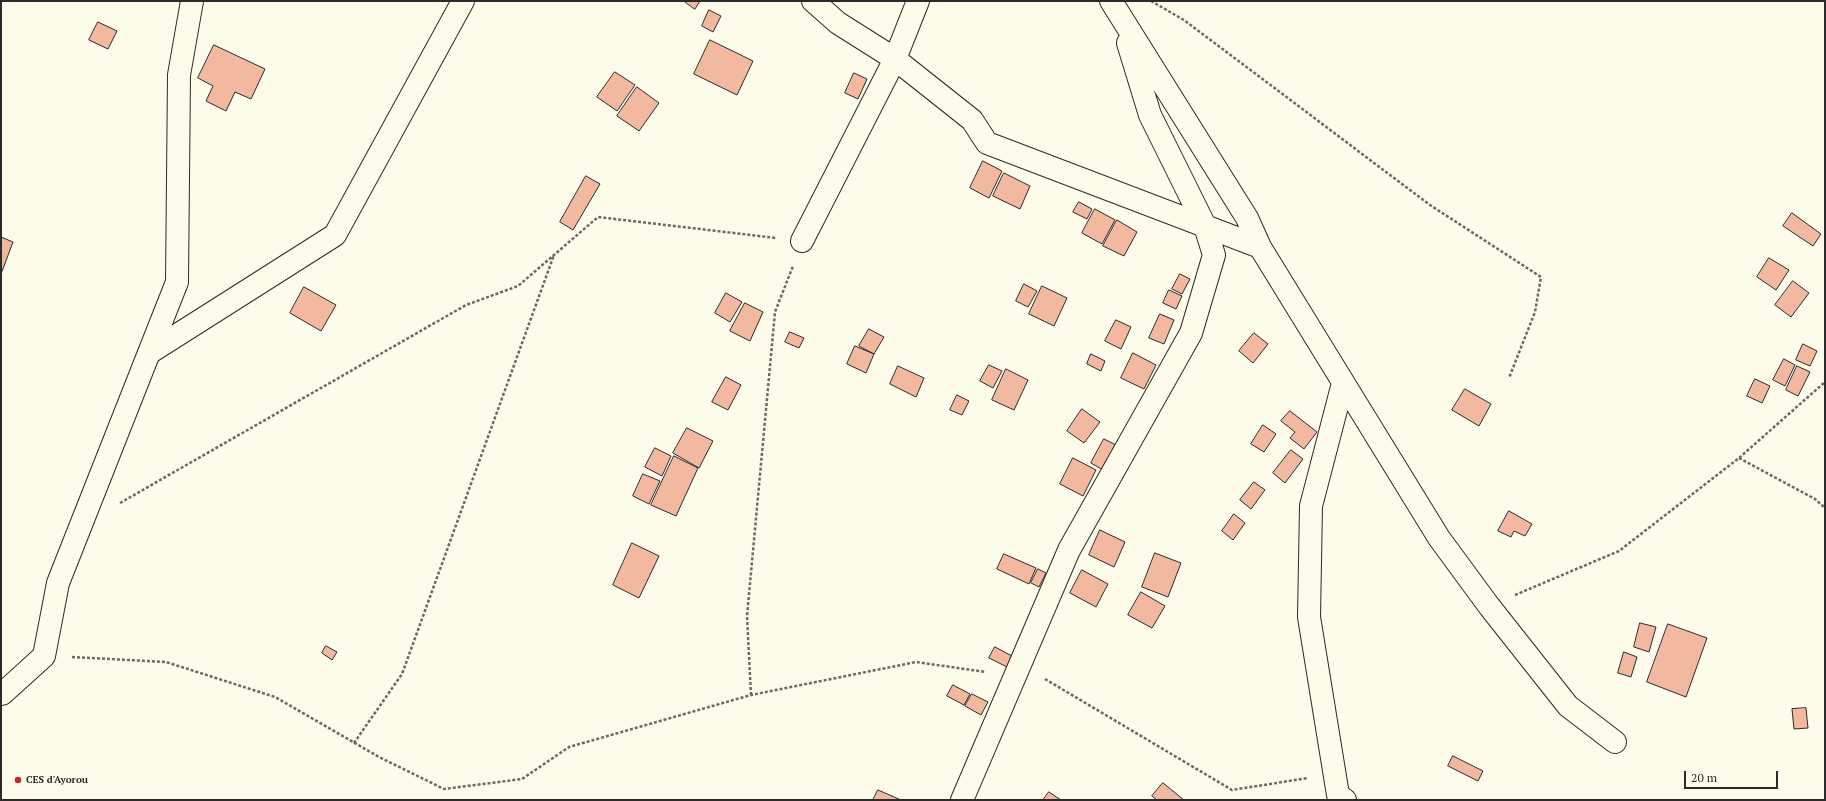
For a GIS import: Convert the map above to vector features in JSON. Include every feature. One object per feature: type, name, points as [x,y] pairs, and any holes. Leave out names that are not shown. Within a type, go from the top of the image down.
[{"type":"street","points":[[2,694],[44,656],[58,583],[177,282],[179,75],[192,1]]},
{"type":"street","points":[[149,353],[335,235],[462,1]]},
{"type":"street","points":[[813,1],[838,23],[895,59],[972,120],[987,143],[1260,247]]},
{"type":"street","points":[[802,241],[895,59],[918,1]]},
{"type":"street","points":[[962,800],[1016,677],[1069,550],[1191,333],[1214,255],[1205,226],[1150,115],[1115,8]]},
{"type":"street","points":[[1115,8],[1247,218],[1260,247],[1439,538],[1489,606],[1568,706],[1615,742]]},
{"type":"street","points":[[1343,384],[1312,506],[1309,617],[1338,795],[1345,800]]},
{"type":"path","points":[[1151,1],[1184,20],[1430,205],[1541,277],[1535,312],[1509,378]]},
{"type":"path","points":[[81,525],[466,305],[518,286],[598,217],[802,241],[775,312],[747,616],[751,695]]},
{"type":"path","points":[[354,743],[402,674],[555,254]]},
{"type":"path","points":[[1489,606],[1619,551],[1739,458],[1825,382]]},
{"type":"path","points":[[1739,458],[1815,499],[1825,508]]},
{"type":"path","points":[[44,656],[166,662],[276,697],[379,757],[444,788],[522,780],[569,747],[751,695],[916,662],[1016,677],[1047,679],[1232,790],[1334,773]]},
{"type":"building","points":[[684,1],[700,1],[695,9]]},
{"type":"building","points":[[709,10],[721,16],[713,32],[702,26]]},
{"type":"building","points":[[98,22],[117,31],[108,49],[89,40]]},
{"type":"building","points":[[710,40],[753,61],[737,95],[694,74]]},
{"type":"building","points":[[214,45],[265,69],[251,99],[235,92],[226,111],[206,101],[213,86],[198,78]]},
{"type":"building","points":[[615,72],[635,85],[617,111],[597,97]]},
{"type":"building","points":[[854,73],[867,79],[858,99],[845,93]]},
{"type":"building","points":[[637,87],[659,103],[639,131],[617,116]]},
{"type":"building","points":[[983,161],[1002,171],[989,198],[970,188]]},
{"type":"building","points":[[1004,173],[1030,186],[1020,209],[993,196]]},
{"type":"building","points":[[586,176],[600,184],[573,230],[560,222]]},
{"type":"building","points":[[1079,202],[1092,209],[1087,219],[1073,212]]},
{"type":"building","points":[[1095,209],[1115,220],[1102,244],[1082,233]]},
{"type":"building","points":[[1792,213],[1821,234],[1813,246],[1783,226]]},
{"type":"building","points":[[1117,220],[1137,232],[1124,256],[1103,246]]},
{"type":"building","points":[[1,237],[13,242],[1,274]]},
{"type":"building","points":[[1769,258],[1789,270],[1776,290],[1757,277]]},
{"type":"building","points":[[1180,274],[1190,279],[1182,294],[1172,289]]},
{"type":"building","points":[[1793,281],[1809,293],[1791,317],[1775,305]]},
{"type":"building","points":[[1024,284],[1037,291],[1028,307],[1016,301]]},
{"type":"building","points":[[1042,286],[1067,298],[1054,326],[1029,314]]},
{"type":"building","points":[[304,287],[336,305],[321,331],[290,313]]},
{"type":"building","points":[[1169,290],[1182,296],[1176,309],[1163,303]]},
{"type":"building","points":[[726,293],[742,302],[730,322],[715,313]]},
{"type":"building","points":[[745,303],[763,312],[750,341],[730,331]]},
{"type":"building","points":[[1160,314],[1174,320],[1164,344],[1149,338]]},
{"type":"building","points":[[1116,320],[1131,327],[1121,349],[1105,341]]},
{"type":"building","points":[[869,329],[884,337],[874,354],[859,346]]},
{"type":"building","points":[[790,332],[804,338],[799,348],[785,342]]},
{"type":"building","points":[[1254,333],[1268,344],[1253,363],[1239,351]]},
{"type":"building","points":[[1803,344],[1817,351],[1810,366],[1796,360]]},
{"type":"building","points":[[855,346],[874,354],[866,373],[847,364]]},
{"type":"building","points":[[1133,353],[1156,365],[1144,389],[1121,378]]},
{"type":"building","points":[[1091,354],[1105,361],[1101,371],[1087,364]]},
{"type":"building","points":[[1784,359],[1795,365],[1785,386],[1773,380]]},
{"type":"building","points":[[989,365],[1002,371],[993,388],[980,381]]},
{"type":"building","points":[[898,366],[924,378],[916,397],[890,384]]},
{"type":"building","points":[[1797,366],[1810,372],[1798,396],[1786,390]]},
{"type":"building","points":[[1006,369],[1028,380],[1014,410],[992,400]]},
{"type":"building","points":[[726,377],[741,385],[728,410],[712,402]]},
{"type":"building","points":[[1755,379],[1770,386],[1762,403],[1747,396]]},
{"type":"building","points":[[1465,389],[1491,404],[1479,426],[1452,410]]},
{"type":"building","points":[[957,395],[969,401],[962,415],[950,410]]},
{"type":"building","points":[[1082,409],[1100,422],[1084,443],[1067,431]]},
{"type":"building","points":[[1290,411],[1317,432],[1304,449],[1290,438],[1295,432],[1281,421]]},
{"type":"building","points":[[1263,425],[1276,434],[1264,452],[1251,444]]},
{"type":"building","points":[[687,428],[713,441],[699,468],[673,453]]},
{"type":"building","points":[[1104,439],[1116,445],[1103,470],[1091,463]]},
{"type":"building","points":[[655,448],[671,456],[662,476],[645,467]]},
{"type":"building","points":[[1291,450],[1303,459],[1285,483],[1273,473]]},
{"type":"building","points":[[674,456],[698,468],[676,516],[651,505]]},
{"type":"building","points":[[1073,458],[1096,470],[1083,496],[1060,484]]},
{"type":"building","points":[[643,474],[660,481],[649,504],[633,496]]},
{"type":"building","points":[[1254,482],[1265,490],[1251,509],[1240,500]]},
{"type":"building","points":[[1509,511],[1532,524],[1525,536],[1514,531],[1511,537],[1498,531]]},
{"type":"building","points":[[1234,514],[1245,523],[1233,540],[1222,531]]},
{"type":"building","points":[[1100,530],[1125,542],[1114,567],[1089,555]]},
{"type":"building","points":[[632,543],[659,556],[639,598],[613,585]]},
{"type":"building","points":[[1155,553],[1181,563],[1168,597],[1142,587]]},
{"type":"building","points":[[1004,554],[1036,568],[1029,584],[997,569]]},
{"type":"building","points":[[1038,569],[1046,573],[1039,587],[1031,583]]},
{"type":"building","points":[[1082,570],[1108,584],[1096,607],[1070,593]]},
{"type":"building","points":[[1141,592],[1165,606],[1152,628],[1128,615]]},
{"type":"building","points":[[1640,623],[1656,627],[1649,652],[1634,647]]},
{"type":"building","points":[[1668,624],[1707,638],[1686,697],[1647,682]]},
{"type":"building","points":[[326,646],[337,652],[332,660],[322,653]]},
{"type":"building","points":[[995,647],[1012,656],[1007,667],[989,658]]},
{"type":"building","points":[[1624,652],[1637,657],[1631,677],[1618,673]]},
{"type":"building","points":[[953,685],[970,694],[964,705],[947,696]]},
{"type":"building","points":[[972,694],[988,702],[981,715],[965,706]]},
{"type":"building","points":[[1806,708],[1808,728],[1794,729],[1792,709]]},
{"type":"building","points":[[1453,756],[1483,771],[1478,781],[1448,766]]},
{"type":"building","points":[[1163,783],[1184,800],[1157,800],[1152,796]]},
{"type":"building","points":[[878,790],[901,800],[873,800]]},
{"type":"building","points":[[1049,792],[1061,800],[1043,800]]},
{"type":"place","name":"CES d'Ayorou","points":[[18,780]]}]
